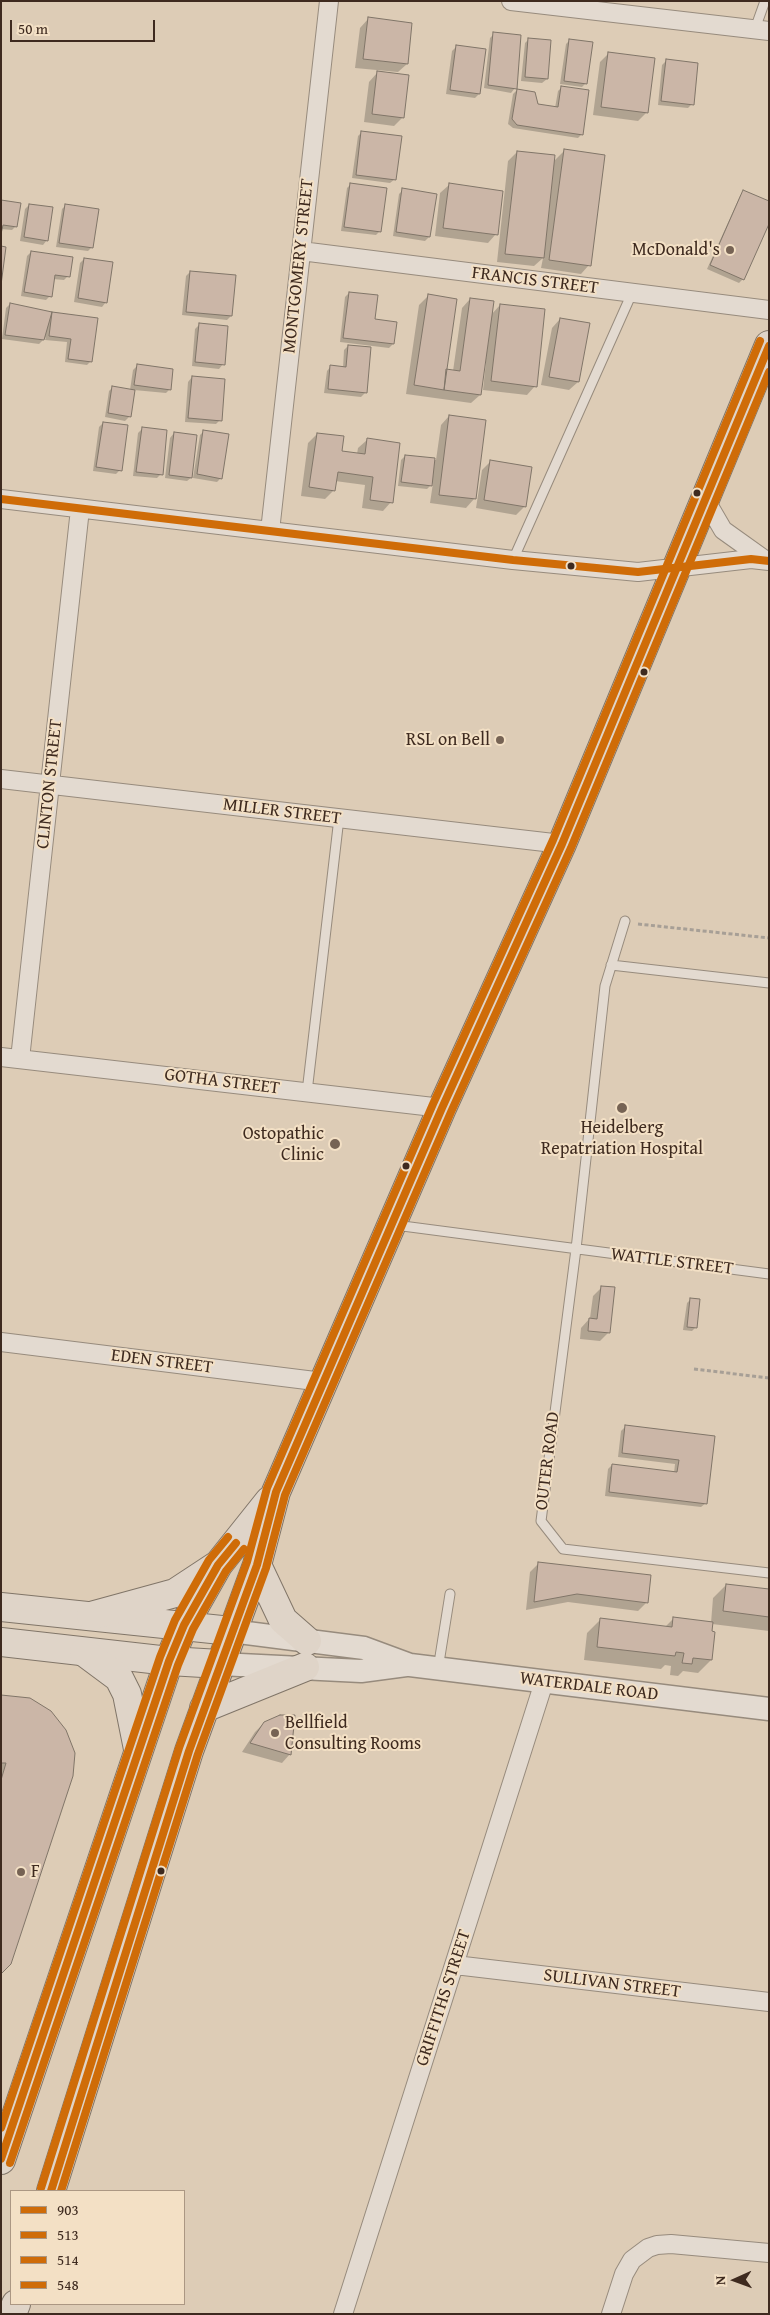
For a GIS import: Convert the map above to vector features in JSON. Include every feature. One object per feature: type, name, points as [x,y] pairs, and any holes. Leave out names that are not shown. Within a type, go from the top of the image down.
[{"type":"main road","points":[[51,2190],[189,1752],[257,1565],[276,1492],[442,1108],[562,844],[675,567],[769,345]]},
{"type":"main road","points":[[1,2160],[169,1661],[184,1625],[218,1565],[276,1492]]},
{"type":"main road","points":[[91,1616],[175,1593],[218,1565]]},
{"type":"main road","points":[[204,1708],[306,1654],[284,1620],[257,1565]]},
{"type":"main road","name":"WATERDALE ROAD","points":[[1,1607],[232,1631]]},
{"type":"main road","name":"WATERDALE ROAD","points":[[1,1642],[169,1661],[220,1664]]},
{"type":"main road","points":[[84,1652],[119,1678],[127,1694],[139,1751]]},
{"type":"street","name":"MONTGOMERY STREET","points":[[270,531],[329,1]]},
{"type":"street","points":[[511,1],[613,7],[762,30]]},
{"type":"street","name":"FRANCIS STREET","points":[[301,251],[769,310]]},
{"type":"street","points":[[709,487],[710,506],[723,530],[767,561]]},
{"type":"street","points":[[1,499],[513,560],[638,572],[751,559],[767,561]]},
{"type":"street","name":"CLINTON STREET","points":[[20,1059],[80,509]]},
{"type":"street","name":"MILLER STREET","points":[[1,779],[562,844]]},
{"type":"street","name":"GOTHA STREET","points":[[1,1057],[442,1108]]},
{"type":"street","name":"EDEN STREET","points":[[1,1342],[323,1382]]},
{"type":"street","name":"WATERDALE ROAD","points":[[232,1631],[361,1671],[410,1665],[769,1709]]},
{"type":"street","name":"WATERDALE ROAD","points":[[220,1664],[306,1654]]},
{"type":"street","name":"GRIFFITHS STREET","points":[[343,2314],[544,1682]]},
{"type":"street","name":"SULLIVAN STREET","points":[[455,1965],[769,2002]]},
{"type":"street","points":[[611,2314],[624,2274],[632,2260],[657,2244],[769,2254]]},
{"type":"lane","points":[[762,30],[765,1]]},
{"type":"lane","points":[[513,560],[632,293]]},
{"type":"lane","points":[[307,1092],[339,818]]},
{"type":"lane","name":"OUTER ROAD","points":[[625,921],[605,986],[576,1249],[541,1521],[563,1549],[769,1573]]},
{"type":"lane","points":[[612,965],[769,983]]},
{"type":"lane","name":"WATTLE STREET","points":[[393,1224],[769,1274]]},
{"type":"lane","points":[[438,1669],[450,1594]]},
{"type":"path","points":[[622,933],[635,934],[637,924],[769,938]]},
{"type":"path","points":[[694,1369],[769,1378]]},
{"type":"building","points":[[368,17],[412,23],[408,64],[363,59]]},
{"type":"building","points":[[493,32],[521,35],[517,89],[488,85]]},
{"type":"building","points":[[528,38],[551,40],[548,79],[525,77]]},
{"type":"building","points":[[569,39],[593,42],[587,84],[564,81]]},
{"type":"building","points":[[456,45],[486,49],[480,94],[450,90]]},
{"type":"building","points":[[608,52],[655,58],[648,113],[601,107]]},
{"type":"building","points":[[666,59],[698,63],[694,105],[661,101]]},
{"type":"building","points":[[377,71],[409,75],[404,118],[372,114]]},
{"type":"building","points":[[561,86],[589,90],[583,135],[517,125],[512,119],[517,89],[535,92],[538,104],[558,107]]},
{"type":"building","points":[[361,131],[402,136],[396,180],[356,175]]},
{"type":"building","points":[[564,149],[605,155],[591,266],[549,260]]},
{"type":"building","points":[[517,151],[555,155],[544,258],[505,254]]},
{"type":"building","points":[[350,183],[387,188],[381,232],[344,227]]},
{"type":"building","points":[[449,183],[503,191],[498,235],[443,228]]},
{"type":"building","points":[[402,188],[437,194],[430,237],[396,232]]},
{"type":"building","points":[[743,190],[769,201],[769,224],[744,280],[710,265]]},
{"type":"building","points":[[1,200],[21,203],[17,227],[3,225],[1,234]]},
{"type":"building","points":[[29,204],[53,207],[48,241],[24,237]]},
{"type":"building","points":[[65,204],[99,209],[93,248],[59,243]]},
{"type":"building","points":[[1,246],[6,247],[1,285]]},
{"type":"building","points":[[31,251],[73,257],[70,277],[55,275],[52,297],[24,292]]},
{"type":"building","points":[[84,258],[113,262],[107,303],[78,298]]},
{"type":"building","points":[[190,271],[236,275],[232,316],[186,312]]},
{"type":"building","points":[[349,292],[378,295],[375,319],[397,322],[394,344],[343,338]]},
{"type":"building","points":[[428,294],[457,299],[444,390],[414,385]]},
{"type":"building","points":[[470,298],[494,301],[481,395],[444,390],[446,369],[460,371]]},
{"type":"building","points":[[10,303],[52,312],[44,340],[5,335]]},
{"type":"building","points":[[500,304],[545,309],[537,387],[491,381]]},
{"type":"building","points":[[52,312],[98,318],[92,362],[68,359],[71,339],[49,336]]},
{"type":"building","points":[[560,318],[590,323],[579,382],[549,377]]},
{"type":"building","points":[[199,323],[228,326],[225,365],[195,362]]},
{"type":"building","points":[[348,345],[371,347],[367,393],[328,389],[330,365],[346,367]]},
{"type":"building","points":[[137,364],[173,369],[171,390],[134,385]]},
{"type":"building","points":[[192,376],[225,379],[222,421],[188,418]]},
{"type":"building","points":[[112,386],[135,390],[131,417],[108,413]]},
{"type":"building","points":[[449,415],[486,420],[476,499],[439,495]]},
{"type":"building","points":[[103,422],[128,425],[122,471],[96,467]]},
{"type":"building","points":[[142,427],[167,430],[163,475],[136,472]]},
{"type":"building","points":[[203,430],[229,434],[222,479],[197,474]]},
{"type":"building","points":[[174,432],[197,435],[192,478],[169,475]]},
{"type":"building","points":[[317,433],[344,436],[342,451],[365,454],[367,438],[400,443],[393,503],[370,500],[373,477],[338,472],[335,491],[309,487]]},
{"type":"building","points":[[405,455],[435,458],[432,486],[401,482]]},
{"type":"building","points":[[490,460],[532,467],[526,507],[484,500]]},
{"type":"building","points":[[601,1286],[615,1287],[610,1333],[588,1331],[589,1318],[597,1319]]},
{"type":"building","points":[[690,1298],[700,1299],[697,1328],[687,1327]]},
{"type":"building","points":[[625,1425],[715,1436],[707,1504],[609,1492],[612,1464],[677,1472],[679,1460],[622,1453]]},
{"type":"building","points":[[538,1562],[651,1575],[648,1603],[577,1594],[534,1602]]},
{"type":"building","points":[[726,1584],[769,1589],[769,1617],[723,1611]]},
{"type":"building","points":[[673,1617],[713,1622],[712,1631],[715,1632],[712,1660],[693,1658],[692,1664],[682,1663],[684,1653],[676,1652],[675,1656],[597,1647],[600,1618],[672,1627]]},
{"type":"building","name":"F","points":[[1,1695],[30,1698],[51,1711],[66,1730],[75,1753],[73,1776],[11,1964],[1,1974],[1,1780],[6,1763],[1,1763]]},
{"type":"building","name":"Bellfield Consulting Rooms","points":[[280,1715],[295,1715],[291,1755],[250,1743],[264,1722]]},
{"type":"transit line","name":"514","points":[[41,2188],[179,1748],[247,1562],[267,1488],[433,1104],[553,840],[760,341]]},
{"type":"transit line","name":"903","points":[[51,2190],[189,1751],[257,1565],[276,1492],[442,1108],[562,844],[769,346]]},
{"type":"transit line","name":"513","points":[[61,2190],[198,1754],[266,1568],[285,1495],[451,1112],[571,848],[769,372]]},
{"type":"transit line","name":"548","points":[[1,499],[513,560],[638,572],[751,559],[769,561]]},
{"type":"transit line","name":"514","points":[[1,2128],[160,1657],[175,1620],[209,1560],[228,1537]]},
{"type":"transit line","name":"903","points":[[1,2159],[169,1661],[184,1625],[218,1565],[236,1543]]},
{"type":"transit line","name":"513","points":[[10,2163],[178,1665],[193,1629],[226,1571],[244,1549]]},
{"type":"place","name":"McDonald's","points":[[730,250]]},
{"type":"place","name":"RSL on Bell","points":[[500,740]]},
{"type":"place","name":"Heidelberg Repatriation Hospital","points":[[622,1108]]},
{"type":"place","name":"Ostopathic Clinic","points":[[335,1144]]},
{"type":"place","name":"Bellfield Consulting Rooms","points":[[275,1733]]},
{"type":"place","name":"F","points":[[21,1872]]}]
